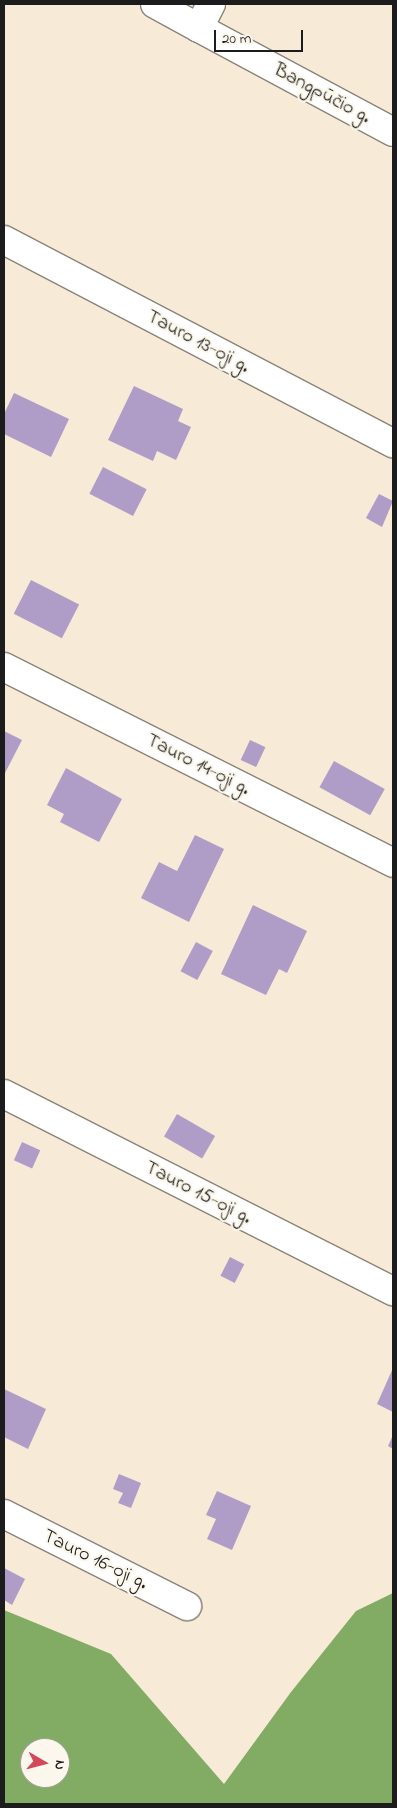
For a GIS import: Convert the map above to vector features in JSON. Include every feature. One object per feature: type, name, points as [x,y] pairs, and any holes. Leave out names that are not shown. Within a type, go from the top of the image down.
[{"type":"street","name":"Bangpūčio g.","points":[[155,4],[393,132]]},
{"type":"street","points":[[198,28],[211,4]]},
{"type":"street","name":"Tauro 13-oji g.","points":[[4,240],[393,443]]},
{"type":"street","name":"Tauro 14-oji g.","points":[[4,667],[393,863]]},
{"type":"street","name":"Tauro 15-oji g.","points":[[4,1094],[393,1291]]},
{"type":"street","name":"Tauro 16-oji g.","points":[[4,1514],[186,1606]]},
{"type":"green space","points":[[393,1593],[393,1804],[4,1804],[4,1610],[111,1654],[224,1784],[291,1692],[356,1611]]},
{"type":"building","points":[[134,386],[183,409],[178,421],[191,427],[176,460],[157,451],[153,461],[108,440]]},
{"type":"building","points":[[14,393],[69,419],[51,457],[4,434],[4,414]]},
{"type":"building","points":[[103,467],[147,489],[133,516],[89,494]]},
{"type":"building","points":[[379,494],[393,501],[382,527],[366,518]]},
{"type":"building","points":[[31,580],[79,605],[62,638],[14,614]]},
{"type":"building","points":[[4,731],[22,740],[4,775]]},
{"type":"building","points":[[250,740],[265,747],[256,767],[241,760]]},
{"type":"building","points":[[334,761],[385,789],[370,815],[319,787]]},
{"type":"building","points":[[66,768],[122,799],[99,842],[60,822],[64,814],[47,805]]},
{"type":"building","points":[[195,835],[224,849],[189,922],[141,898],[159,862],[177,871]]},
{"type":"building","points":[[253,905],[307,931],[287,973],[279,969],[266,995],[221,974]]},
{"type":"building","points":[[196,942],[213,951],[197,980],[181,971]]},
{"type":"building","points":[[177,1114],[215,1136],[202,1159],[164,1137]]},
{"type":"building","points":[[22,1142],[40,1150],[32,1168],[14,1160]]},
{"type":"building","points":[[230,1257],[244,1264],[235,1283],[220,1276]]},
{"type":"building","points":[[393,1368],[393,1412],[377,1404]]},
{"type":"building","points":[[4,1389],[46,1409],[28,1449],[4,1437]]},
{"type":"building","points":[[393,1435],[393,1449],[388,1446]]},
{"type":"building","points":[[119,1474],[141,1483],[131,1508],[118,1503],[123,1493],[113,1489]]},
{"type":"building","points":[[217,1491],[251,1506],[232,1550],[207,1539],[216,1519],[206,1515]]},
{"type":"building","points":[[4,1568],[25,1579],[12,1605],[4,1600]]}]
